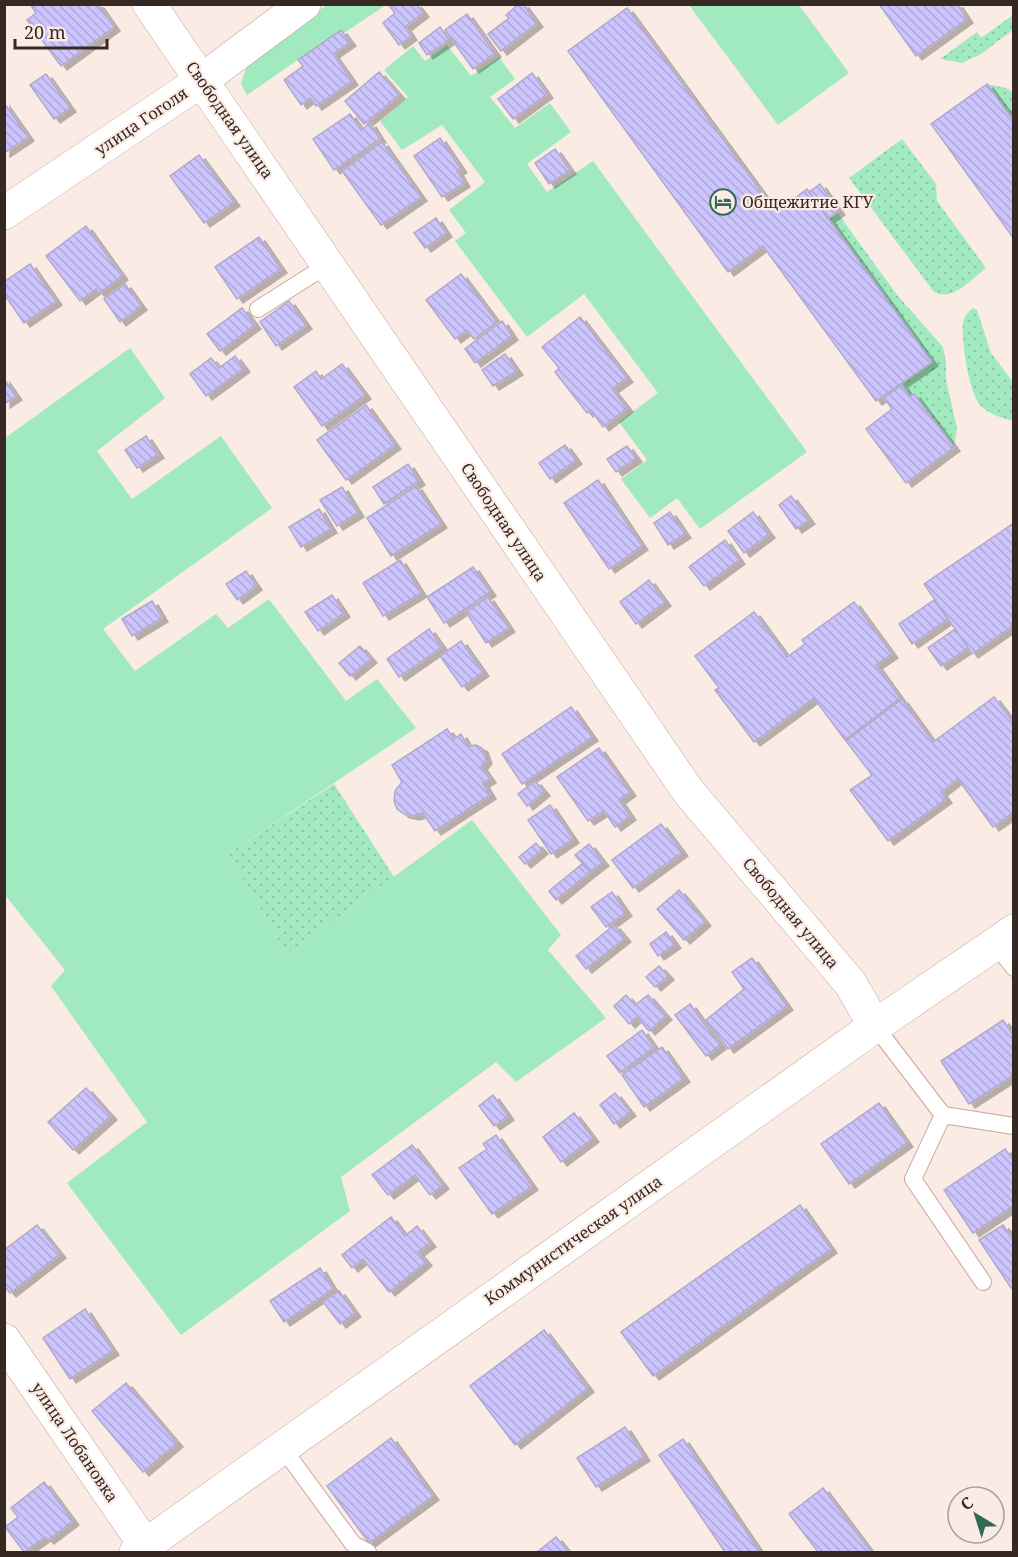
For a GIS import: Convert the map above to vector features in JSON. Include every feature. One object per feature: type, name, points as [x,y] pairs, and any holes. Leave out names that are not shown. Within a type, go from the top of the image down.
[{"type":"street","name":"Свободная улица","points":[[149,4],[688,791],[850,983],[875,1026]]},
{"type":"street","name":"улица Гоголя","points":[[4,213],[202,80],[304,4]]},
{"type":"street","name":"Коммунистическая улица","points":[[140,1549],[875,1026],[1007,948]]},
{"type":"street","name":"улица Лобановка","points":[[4,1340],[140,1549]]},
{"type":"lane","points":[[258,309],[329,264]]},
{"type":"lane","points":[[875,1026],[943,1115],[1014,1126]]},
{"type":"lane","points":[[943,1115],[913,1179],[983,1282]]},
{"type":"lane","points":[[282,1447],[353,1544],[368,1552]]},
{"type":"green space","points":[[327,5],[386,5],[344,33],[341,30],[247,95],[241,84],[247,65],[264,47]]},
{"type":"green space","points":[[689,5],[799,5],[849,73],[778,125]]},
{"type":"green space","points":[[1013,15],[1013,30],[981,54],[962,63],[940,59],[977,32],[981,38]]},
{"type":"green space","points":[[447,45],[471,76],[499,57],[515,79],[490,97],[515,128],[550,103],[571,132],[527,164],[547,192],[593,161],[807,452],[700,529],[677,498],[650,518],[621,479],[647,460],[619,422],[658,393],[584,294],[527,337],[455,241],[466,233],[449,210],[485,182],[442,125],[402,150],[380,121],[408,97],[384,70],[413,46],[425,61]]},
{"type":"green space","points":[[987,84],[1013,92],[1013,121]]},
{"type":"green space","points":[[902,139],[936,184],[937,201],[986,268],[955,292],[941,294],[934,292],[849,178]]},
{"type":"green space","points":[[837,212],[897,295],[943,347],[946,380],[957,428],[954,447],[914,394],[910,396],[901,384],[828,219]]},
{"type":"green space","points":[[973,308],[977,310],[991,353],[1013,382],[1013,421],[995,415],[980,405],[972,389],[965,353],[963,323],[964,318]]},
{"type":"green space","points":[[130,348],[165,398],[97,451],[132,499],[221,436],[272,508],[103,629],[135,671],[216,614],[228,628],[269,599],[346,701],[377,679],[416,728],[228,854],[287,954],[472,820],[561,935],[548,950],[606,1018],[516,1082],[496,1062],[341,1177],[350,1211],[181,1335],[67,1183],[147,1122],[51,986],[65,970],[5,895],[5,438]]},
{"type":"green space","points":[[334,784],[394,877],[287,954],[228,854]]},
{"type":"building","points":[[30,4],[98,4],[114,27],[61,66],[27,20],[36,13]]},
{"type":"building","points":[[388,4],[416,4],[423,13],[405,27],[411,36],[399,45],[383,23],[395,13]]},
{"type":"building","points":[[519,4],[523,4],[537,23],[501,51],[488,34],[509,18],[506,15]]},
{"type":"building","points":[[879,4],[957,4],[967,19],[916,56]]},
{"type":"building","name":"Общежитие КГУ","points":[[627,8],[776,212],[807,189],[932,362],[876,401],[763,246],[728,272],[568,51]]},
{"type":"building","points":[[467,14],[495,53],[473,69],[445,30]]},
{"type":"building","points":[[440,27],[449,40],[427,55],[419,43]]},
{"type":"building","points":[[341,30],[350,42],[333,54],[352,81],[316,106],[310,98],[301,105],[284,80],[303,66],[298,60]]},
{"type":"building","points":[[379,72],[399,95],[364,124],[345,101]]},
{"type":"building","points":[[532,73],[547,94],[513,119],[498,99]]},
{"type":"building","points":[[46,74],[70,108],[54,119],[30,85]]},
{"type":"building","points":[[987,84],[1014,121],[1014,239],[931,124]]},
{"type":"building","points":[[4,103],[28,137],[4,153]]},
{"type":"building","points":[[350,114],[361,130],[370,123],[380,139],[334,170],[313,139]]},
{"type":"building","points":[[440,138],[461,169],[457,171],[464,183],[442,197],[414,156]]},
{"type":"building","points":[[382,142],[421,197],[381,225],[342,171]]},
{"type":"building","points":[[555,149],[570,170],[549,184],[535,163]]},
{"type":"building","points":[[199,155],[234,202],[204,223],[170,176]]},
{"type":"building","points":[[820,184],[839,211],[828,219],[809,192]]},
{"type":"building","points":[[436,218],[446,233],[425,248],[414,233]]},
{"type":"building","points":[[86,226],[122,276],[99,293],[96,289],[80,301],[46,256]]},
{"type":"building","points":[[259,237],[281,269],[237,299],[215,267]]},
{"type":"building","points":[[30,264],[56,301],[24,323],[4,294],[4,282]]},
{"type":"building","points":[[461,274],[497,322],[474,339],[467,330],[455,339],[426,300]]},
{"type":"building","points":[[125,284],[141,306],[120,322],[104,299]]},
{"type":"building","points":[[289,301],[306,325],[276,346],[260,322]]},
{"type":"building","points":[[242,308],[255,325],[220,351],[207,334]]},
{"type":"building","points":[[580,317],[627,378],[612,389],[627,408],[603,427],[591,410],[587,413],[555,372],[559,368],[542,347]]},
{"type":"building","points":[[502,321],[512,336],[475,363],[465,349]]},
{"type":"building","points":[[505,354],[517,371],[493,386],[482,370]]},
{"type":"building","points":[[235,356],[244,368],[206,396],[190,374],[211,358],[219,368]]},
{"type":"building","points":[[342,364],[365,395],[322,426],[294,387],[316,371],[321,379]]},
{"type":"building","points":[[4,379],[16,396],[4,404]]},
{"type":"building","points":[[902,385],[910,396],[914,394],[954,447],[906,483],[866,429],[892,409],[884,398]]},
{"type":"building","points":[[366,405],[395,445],[346,480],[317,440]]},
{"type":"building","points":[[146,436],[158,454],[137,468],[125,450]]},
{"type":"building","points":[[565,445],[576,460],[550,479],[539,463]]},
{"type":"building","points":[[627,446],[636,458],[616,472],[607,459]]},
{"type":"building","points":[[408,464],[419,481],[384,504],[373,487]]},
{"type":"building","points":[[598,480],[642,546],[609,569],[564,503]]},
{"type":"building","points":[[416,486],[441,524],[391,556],[367,518]]},
{"type":"building","points":[[342,487],[358,513],[337,526],[320,500]]},
{"type":"building","points":[[791,496],[809,520],[796,529],[779,505]]},
{"type":"building","points":[[319,509],[331,529],[301,547],[289,527]]},
{"type":"building","points":[[670,512],[685,534],[668,545],[654,523]]},
{"type":"building","points":[[753,512],[769,534],[744,553],[728,531]]},
{"type":"building","points":[[1014,523],[1014,625],[972,654],[924,584]]},
{"type":"building","points":[[725,540],[739,560],[704,586],[689,567]]},
{"type":"building","points":[[400,560],[421,593],[383,616],[363,583]]},
{"type":"building","points":[[473,567],[490,592],[444,623],[427,597]]},
{"type":"building","points":[[246,571],[256,586],[237,600],[226,584]]},
{"type":"building","points":[[649,580],[665,602],[636,624],[620,602]]},
{"type":"building","points":[[332,595],[344,613],[318,631],[305,612]]},
{"type":"building","points":[[488,597],[509,628],[486,643],[466,612]]},
{"type":"building","points":[[934,600],[948,619],[912,644],[899,624]]},
{"type":"building","points":[[152,601],[162,618],[132,636],[122,619]]},
{"type":"building","points":[[854,602],[892,654],[876,665],[900,698],[845,740],[814,698],[754,742],[715,690],[719,688],[695,656],[754,612],[787,657],[805,644],[802,640]]},
{"type":"building","points":[[429,629],[442,647],[399,677],[387,659]]},
{"type":"building","points":[[955,629],[968,648],[941,666],[928,648]]},
{"type":"building","points":[[461,641],[483,672],[462,687],[440,656]]},
{"type":"building","points":[[360,646],[371,659],[350,676],[339,663]]},
{"type":"building","points":[[994,697],[1014,723],[1014,812],[993,827],[958,779],[941,792],[946,799],[888,841],[850,790],[872,775],[846,741],[902,699],[933,742]]},
{"type":"building","points":[[571,707],[592,737],[522,784],[502,754]]},
{"type":"building","points":[[447,729],[454,739],[461,734],[468,746],[476,745],[482,748],[486,760],[481,766],[490,779],[483,783],[490,795],[435,831],[423,813],[414,816],[404,814],[397,809],[394,801],[395,791],[402,782],[392,765]]},
{"type":"building","points":[[599,748],[630,792],[619,800],[630,816],[615,827],[604,811],[588,821],[557,777]]},
{"type":"building","points":[[535,781],[544,792],[527,806],[518,794]]},
{"type":"building","points":[[550,805],[573,839],[551,854],[528,820]]},
{"type":"building","points":[[661,824],[682,852],[633,888],[612,860]]},
{"type":"building","points":[[536,843],[542,850],[525,864],[519,857]]},
{"type":"building","points":[[589,844],[603,862],[590,872],[575,855]]},
{"type":"building","points":[[582,864],[590,872],[556,900],[549,891]]},
{"type":"building","points":[[679,890],[705,922],[684,940],[657,909]]},
{"type":"building","points":[[612,892],[626,912],[606,927],[591,907]]},
{"type":"building","points":[[614,925],[625,938],[586,969],[576,956]]},
{"type":"building","points":[[666,932],[675,944],[658,956],[650,944]]},
{"type":"building","points":[[752,958],[787,1006],[728,1049],[706,1020],[744,989],[732,972]]},
{"type":"building","points":[[659,966],[668,976],[655,987],[646,977]]},
{"type":"building","points":[[626,995],[635,1005],[648,995],[666,1016],[649,1031],[637,1017],[629,1024],[614,1006]]},
{"type":"building","points":[[690,1004],[720,1045],[706,1056],[675,1015]]},
{"type":"building","points":[[1003,1020],[1014,1036],[1014,1075],[969,1104],[941,1061]]},
{"type":"building","points":[[642,1030],[654,1047],[620,1073],[607,1056]]},
{"type":"building","points":[[662,1047],[684,1078],[644,1107],[622,1075]]},
{"type":"building","points":[[86,1088],[111,1116],[73,1150],[48,1122]]},
{"type":"building","points":[[615,1093],[630,1112],[614,1124],[600,1105]]},
{"type":"building","points":[[493,1095],[508,1116],[494,1126],[479,1106]]},
{"type":"building","points":[[879,1103],[907,1143],[849,1184],[821,1144]]},
{"type":"building","points":[[574,1113],[593,1138],[561,1162],[543,1137]]},
{"type":"building","points":[[496,1135],[532,1186],[492,1214],[459,1168],[487,1149],[483,1144]]},
{"type":"building","points":[[412,1145],[443,1185],[430,1195],[415,1175],[388,1195],[372,1175]]},
{"type":"building","points":[[1005,1149],[1014,1161],[1014,1205],[973,1233],[944,1190]]},
{"type":"building","points":[[800,1205],[831,1249],[653,1376],[621,1332]]},
{"type":"building","points":[[391,1217],[405,1236],[417,1226],[430,1243],[418,1252],[426,1262],[389,1292],[363,1259],[352,1268],[342,1255]]},
{"type":"building","points":[[37,1225],[60,1254],[10,1293],[4,1286],[4,1250]]},
{"type":"building","points":[[1003,1225],[1014,1241],[1014,1286],[1011,1288],[979,1240]]},
{"type":"building","points":[[320,1268],[333,1289],[284,1322],[270,1301]]},
{"type":"building","points":[[339,1291],[355,1313],[340,1324],[323,1302]]},
{"type":"building","points":[[85,1309],[113,1351],[70,1379],[43,1338]]},
{"type":"building","points":[[544,1330],[588,1388],[515,1445],[470,1386]]},
{"type":"building","points":[[126,1383],[177,1443],[143,1472],[92,1411]]},
{"type":"building","points":[[625,1427],[644,1457],[596,1487],[577,1458]]},
{"type":"building","points":[[391,1438],[433,1496],[369,1543],[327,1486]]},
{"type":"building","points":[[683,1439],[760,1552],[725,1552],[659,1455]]},
{"type":"building","points":[[44,1482],[73,1521],[48,1540],[45,1537],[24,1552],[5,1527],[18,1517],[11,1508]]},
{"type":"building","points":[[823,1488],[871,1552],[818,1552],[789,1514]]},
{"type":"building","points":[[556,1537],[568,1552],[537,1552]]},
{"type":"place","name":"Общежитие КГУ","points":[[723,202]]}]
